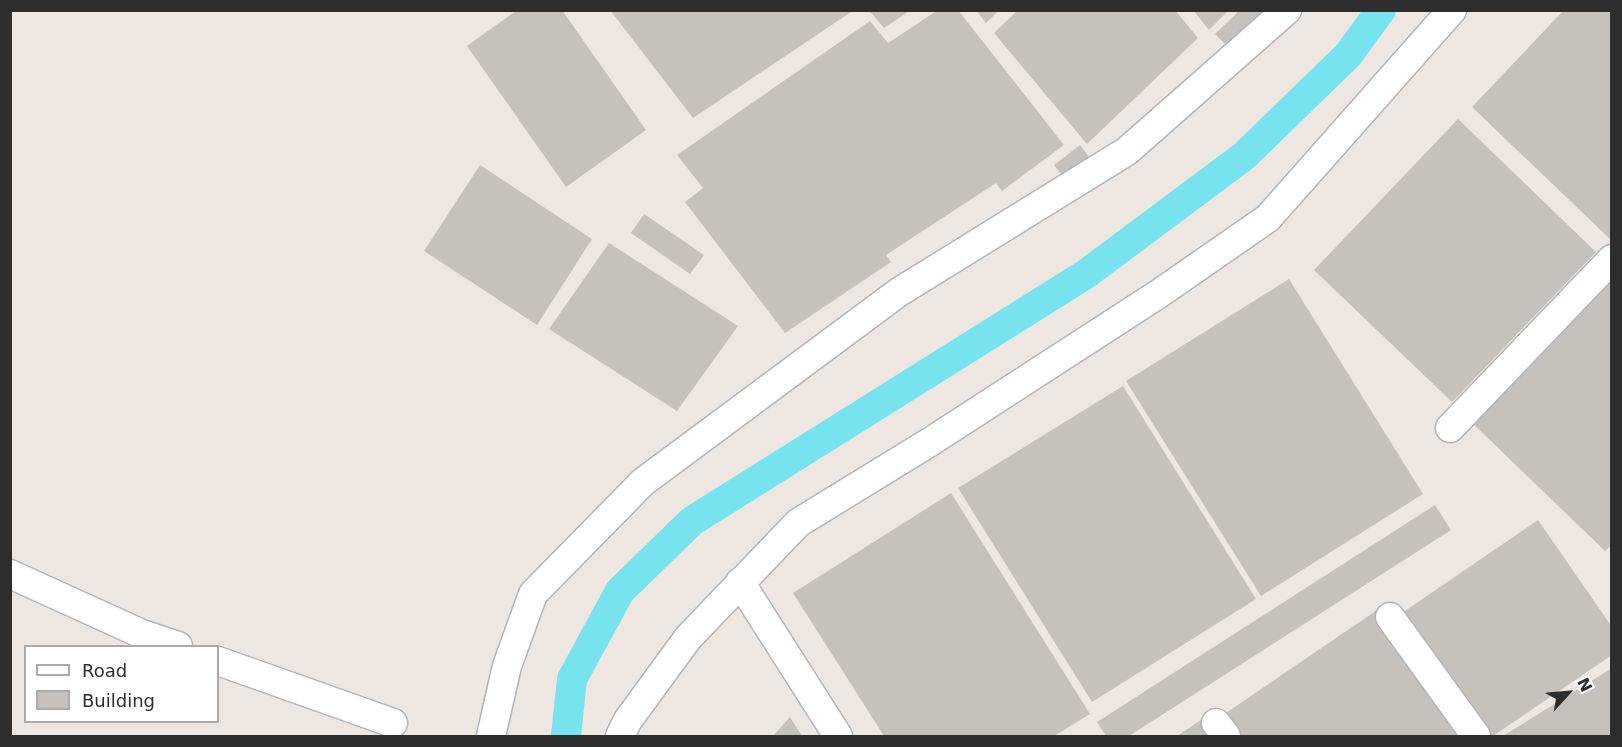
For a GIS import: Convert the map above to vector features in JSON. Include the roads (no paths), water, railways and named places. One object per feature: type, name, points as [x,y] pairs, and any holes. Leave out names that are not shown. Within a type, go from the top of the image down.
[{"type":"lane","points":[[491,736],[507,666],[533,594],[643,482],[899,292],[1127,151],[1287,10]]},
{"type":"lane","points":[[620,736],[628,720],[688,638],[798,523],[930,442],[1150,300],[1268,218],[1452,10]]},
{"type":"lane","points":[[1450,428],[1611,259]]},
{"type":"lane","points":[[10,574],[142,634],[175,645]]},
{"type":"lane","points":[[740,582],[838,736]]},
{"type":"lane","points":[[1390,617],[1476,736]]},
{"type":"lane","points":[[219,661],[393,723]]},
{"type":"waterway","points":[[566,736],[572,679],[620,591],[692,521],[1086,274],[1244,156],[1348,55],[1381,10]]}]
